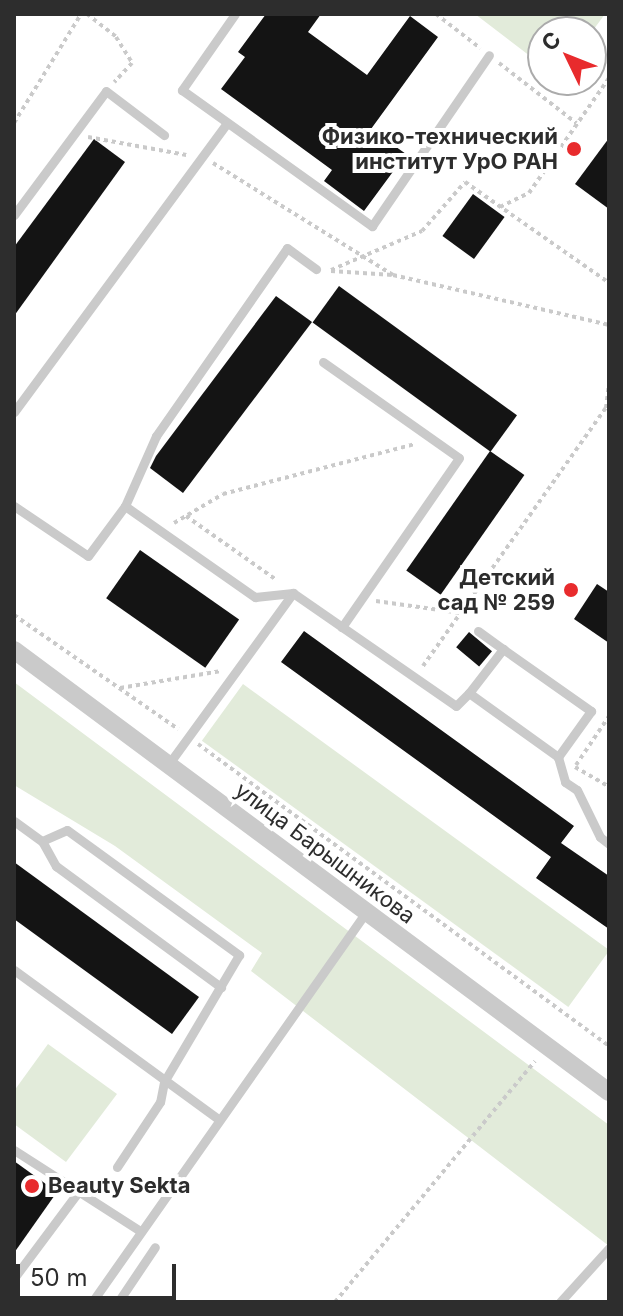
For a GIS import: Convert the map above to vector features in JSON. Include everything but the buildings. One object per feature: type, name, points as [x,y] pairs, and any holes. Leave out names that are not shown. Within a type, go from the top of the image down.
[{"type":"street","name":"улица Барышникова","points":[[14,650],[609,1092]]},
{"type":"lane","points":[[235,14],[182,90],[372,226],[489,55]]},
{"type":"lane","points":[[14,215],[106,91],[164,135]]},
{"type":"lane","points":[[14,412],[227,123]]},
{"type":"lane","points":[[14,506],[88,556],[125,506],[156,436],[287,248],[316,269]]},
{"type":"lane","points":[[323,362],[459,458],[342,627]]},
{"type":"lane","points":[[125,506],[255,597],[293,593],[456,706],[503,649]]},
{"type":"lane","points":[[168,765],[191,738],[293,593]]},
{"type":"lane","points":[[478,631],[591,711],[558,757]]},
{"type":"lane","points":[[469,693],[558,757],[565,782],[577,790],[600,837],[609,844]]},
{"type":"lane","points":[[14,821],[42,841],[56,866],[221,987]]},
{"type":"lane","points":[[42,841],[67,830],[239,955],[164,1082],[160,1102],[117,1167]]},
{"type":"lane","points":[[96,1301],[140,1231],[365,913]]},
{"type":"lane","points":[[14,970],[218,1119]]},
{"type":"lane","points":[[14,1150],[140,1231]]},
{"type":"lane","points":[[14,1278],[78,1192]]},
{"type":"lane","points":[[118,1302],[155,1247]]},
{"type":"lane","points":[[560,1302],[609,1248]]},
{"type":"path","points":[[14,123],[84,14],[116,37],[132,63],[106,91]]},
{"type":"path","points":[[436,14],[576,123]]},
{"type":"path","points":[[500,207],[529,193],[609,78]]},
{"type":"path","points":[[74,135],[200,158],[228,168],[393,275]]},
{"type":"path","points":[[329,271],[422,231],[465,182],[609,283]]},
{"type":"path","points":[[316,269],[393,275],[609,325]]},
{"type":"path","points":[[415,678],[606,408],[609,384]]},
{"type":"path","points":[[161,531],[223,494],[433,439]]},
{"type":"path","points":[[186,516],[293,593]]},
{"type":"path","points":[[361,599],[461,613]]},
{"type":"path","points":[[14,615],[191,738],[609,1046]]},
{"type":"path","points":[[120,688],[240,667]]},
{"type":"path","points":[[575,767],[609,716]]},
{"type":"path","points":[[335,1302],[547,1047]]},
{"type":"green space","points":[[475,14],[605,14],[527,16],[527,54]]},
{"type":"green space","points":[[14,682],[609,1125],[609,1246],[251,971],[262,953],[115,846],[14,785]]},
{"type":"green space","points":[[243,684],[609,950],[568,1007],[202,741]]},
{"type":"green space","points":[[48,1044],[117,1094],[66,1162],[14,1124],[14,1091]]},
{"type":"place","name":"Физико-технический институт УрО РАН","points":[[574,149]]},
{"type":"place","name":"Детский сад № 259","points":[[571,590]]},
{"type":"place","name":"Beauty Sekta","points":[[32,1186]]}]
